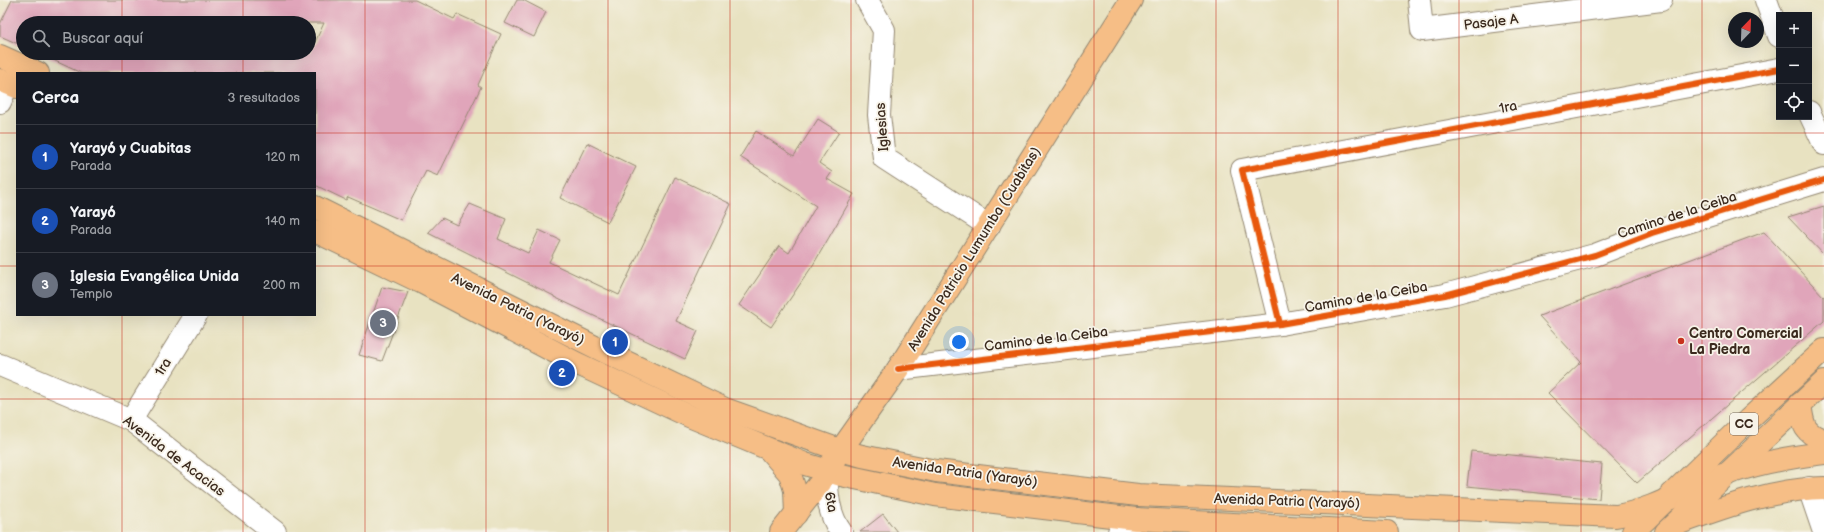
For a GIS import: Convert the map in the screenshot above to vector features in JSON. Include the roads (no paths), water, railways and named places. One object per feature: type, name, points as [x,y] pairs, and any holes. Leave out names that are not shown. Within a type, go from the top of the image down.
[{"type":"main road","name":"Avenida Patricio Lumumba (Cuabitas)","points":[[781,532],[820,483],[840,450],[898,369],[1131,0]]},
{"type":"main road","points":[[0,56],[36,72]]},
{"type":"main road","name":"Avenida Patria (Yarayó)","points":[[316,208],[601,350],[725,409],[840,450],[936,471],[1138,495],[1616,516],[1635,513],[1725,475]]},
{"type":"main road","name":"Avenida Patria (Yarayó)","points":[[316,231],[423,283],[576,363],[716,428],[826,471],[866,482],[935,495],[1127,526],[1387,532]]},
{"type":"main road","name":"CC","points":[[1632,532],[1667,500],[1749,419],[1824,350]]},
{"type":"main road","name":"CC","points":[[1671,528],[1824,382]]},
{"type":"main road","points":[[1800,404],[1805,428],[1816,437],[1824,440]]},
{"type":"main road","points":[[766,447],[790,474],[795,490],[796,514]]},
{"type":"main road","points":[[1725,475],[1778,459],[1824,453]]},
{"type":"main road","points":[[1650,532],[1671,528],[1764,496],[1816,488]]},
{"type":"street","name":"Iglesias","points":[[867,0],[884,30],[879,115],[884,158],[989,226]]},
{"type":"street","name":"Pasaje A","points":[[1419,0],[1422,30],[1661,0]]},
{"type":"street","points":[[1766,0],[1776,28]]},
{"type":"street","name":"1ra","points":[[1280,324],[1242,170],[1776,70]]},
{"type":"street","points":[[1812,118],[1824,144]]},
{"type":"street","name":"Camino de la Ceiba","points":[[898,369],[1280,324],[1445,295],[1595,255],[1652,233],[1824,180]]},
{"type":"street","name":"1ra","points":[[131,420],[195,316]]},
{"type":"street","name":"Avenida de Acacias","points":[[0,365],[131,420],[275,532]]},
{"type":"street","name":"6ta","points":[[826,471],[828,501],[837,526],[841,532]]},
{"type":"street","points":[[1816,488],[1824,532]]},
{"type":"place","name":"Iglesia Evangélica Unida","points":[[383,323]]},
{"type":"place","name":"Centro Comercial La Piedra","points":[[1681,341]]},
{"type":"place","name":"Yarayó y Cuabitas","points":[[615,342]]},
{"type":"place","name":"Yarayó","points":[[562,373]]}]
